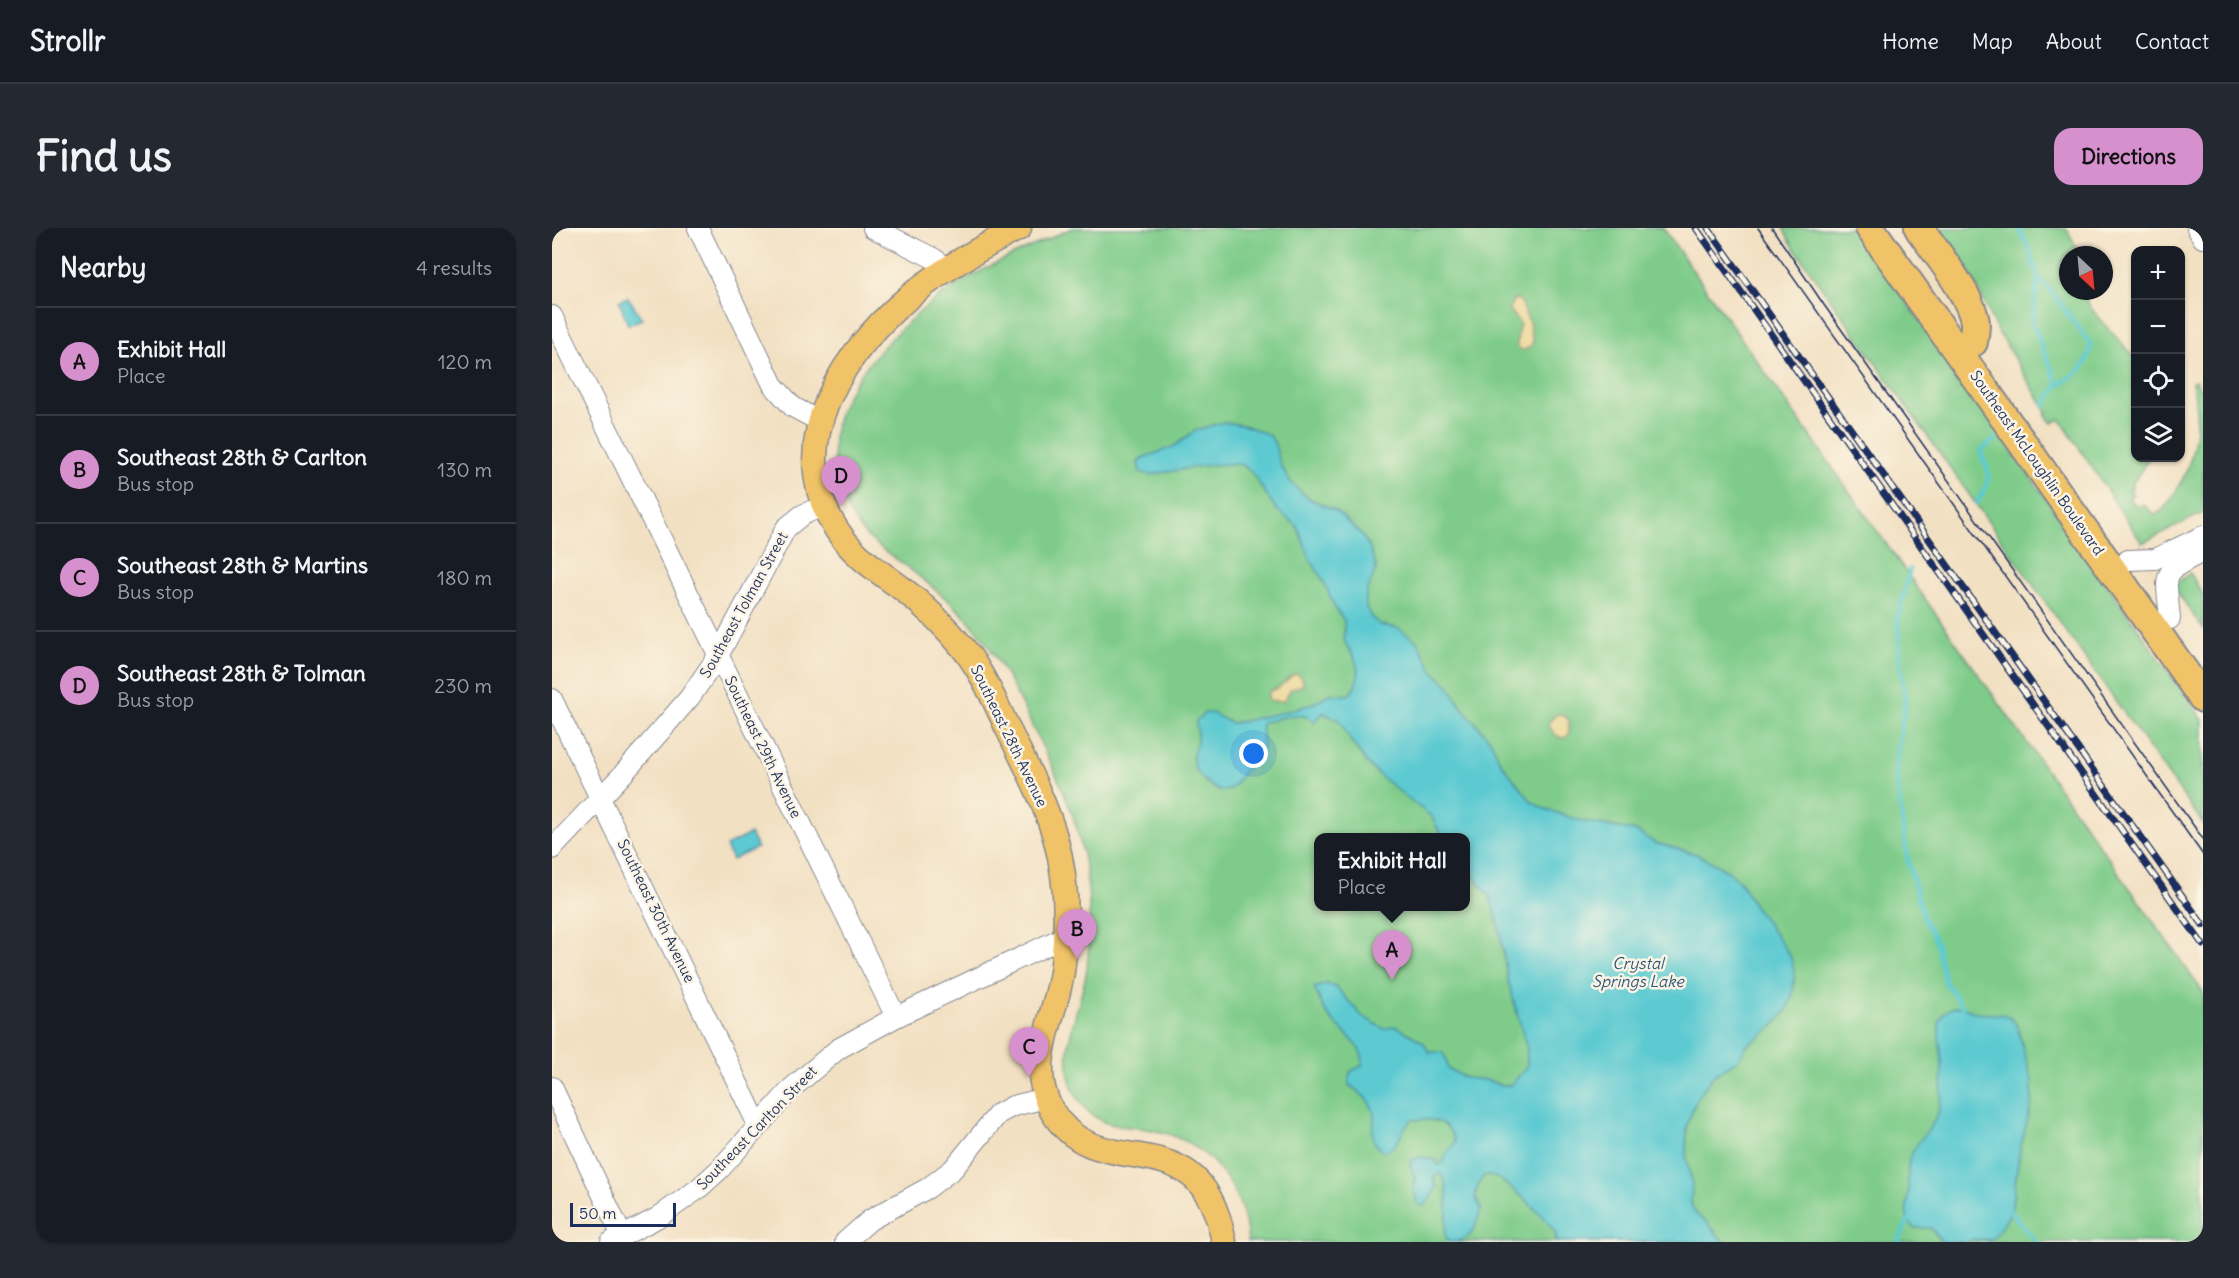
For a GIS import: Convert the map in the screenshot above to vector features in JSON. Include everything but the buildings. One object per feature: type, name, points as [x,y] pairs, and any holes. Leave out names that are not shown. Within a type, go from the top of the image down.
[{"type":"highway","name":"Southeast McLoughlin Boulevard","points":[[1870,228],[2128,560],[2203,667]]},
{"type":"highway","name":"Southeast McLoughlin Boulevard","points":[[1892,228],[1973,342],[2020,423],[2203,698]]},
{"type":"highway","points":[[1919,228],[1969,305],[1975,322],[1973,342]]},
{"type":"main road","points":[[825,505],[816,474],[814,454],[819,421],[834,386],[858,351],[900,306],[947,268],[1019,228]]},
{"type":"main road","name":"Southeast 28th Avenue","points":[[825,505],[832,521],[855,552],[906,592],[965,650],[984,680],[1035,784],[1055,837],[1064,877],[1066,936],[1060,987],[1041,1054],[1041,1081],[1051,1109],[1064,1126],[1083,1141],[1105,1151],[1154,1157],[1180,1167],[1191,1175],[1202,1186],[1214,1207],[1224,1242]]},
{"type":"street","points":[[698,228],[773,386],[793,407],[819,421]]},
{"type":"street","points":[[873,228],[933,258],[947,268]]},
{"type":"street","points":[[2197,228],[2203,238]]},
{"type":"street","name":"Southeast 29th Avenue","points":[[552,316],[896,1017]]},
{"type":"street","name":"Southeast Tolman Street","points":[[552,849],[623,774],[701,682],[718,656],[781,536],[797,519],[825,505]]},
{"type":"street","points":[[2128,560],[2155,559],[2203,536]]},
{"type":"street","points":[[2170,619],[2166,581],[2169,572],[2176,565],[2203,552]]},
{"type":"street","name":"Southeast 30th Avenue","points":[[552,699],[759,1125]]},
{"type":"street","name":"Southeast Carlton Street","points":[[616,1239],[657,1218],[698,1189],[720,1169],[792,1088],[838,1049],[896,1017],[1066,936]]},
{"type":"street","points":[[552,1087],[616,1239]]},
{"type":"street","points":[[845,1242],[870,1220],[927,1188],[946,1174],[962,1161],[995,1119],[1013,1106],[1046,1098]]},
{"type":"green space","points":[[1072,228],[1663,228],[2203,992],[2203,1242],[1248,1242],[1245,1222],[1231,1185],[1206,1155],[1172,1135],[1113,1125],[1097,1118],[1081,1103],[1072,1087],[1068,1070],[1068,1053],[1087,968],[1089,916],[1085,863],[1068,804],[1053,767],[1015,691],[984,640],[951,603],[872,541],[849,512],[839,487],[834,460],[834,434],[837,421],[844,403],[867,366],[898,332],[932,302],[993,265]]},
{"type":"green space","points":[[1783,228],[1854,228],[2203,720],[2203,824],[1794,248]]},
{"type":"green space","points":[[1938,228],[2066,228],[2076,246],[2059,246],[2059,300],[2086,300],[2099,319],[2131,354],[2131,462],[2146,462],[2131,486],[2130,491],[2133,494],[2129,498],[2139,508],[2143,504],[2155,515],[2160,513],[2180,484],[2188,468],[2195,434],[2196,417],[2192,382],[2195,380],[2203,394],[2203,513],[2142,543],[2060,419],[2052,423],[2045,414],[2047,412],[1995,327],[1975,282]]},
{"type":"green space","points":[[2190,573],[2203,595],[2203,629],[2173,586]]},
{"type":"sand","points":[[1517,299],[1522,303],[1533,341],[1527,349],[1523,350],[1517,346],[1520,324],[1509,310],[1513,300]]},
{"type":"sand","points":[[1297,674],[1302,678],[1303,685],[1291,689],[1284,701],[1270,701],[1269,691],[1278,688],[1292,675]]},
{"type":"sand","points":[[1557,714],[1569,720],[1569,734],[1565,738],[1556,735],[1549,725]]},
{"type":"water","points":[[628,297],[642,319],[628,325],[619,301]]},
{"type":"water","name":"Crystal Springs Lake","points":[[1224,422],[1247,426],[1269,435],[1274,442],[1281,466],[1292,484],[1308,498],[1336,511],[1361,534],[1369,546],[1376,566],[1366,593],[1366,607],[1371,617],[1380,625],[1398,628],[1417,641],[1433,671],[1449,686],[1460,705],[1490,740],[1501,763],[1532,802],[1581,821],[1636,831],[1655,843],[1697,854],[1729,872],[1741,883],[1790,955],[1795,974],[1792,998],[1787,1010],[1773,1027],[1746,1046],[1739,1059],[1713,1076],[1697,1098],[1687,1125],[1686,1155],[1692,1182],[1691,1204],[1697,1215],[1708,1223],[1724,1242],[1557,1242],[1555,1232],[1524,1198],[1498,1178],[1485,1175],[1476,1193],[1481,1209],[1474,1229],[1462,1240],[1448,1242],[1445,1235],[1447,1192],[1444,1177],[1440,1173],[1433,1179],[1437,1187],[1425,1206],[1419,1205],[1413,1185],[1415,1177],[1410,1166],[1411,1161],[1419,1157],[1436,1160],[1438,1165],[1444,1162],[1446,1154],[1455,1142],[1449,1129],[1444,1124],[1433,1120],[1412,1120],[1391,1149],[1384,1152],[1377,1146],[1373,1135],[1374,1117],[1370,1104],[1349,1085],[1350,1072],[1363,1065],[1362,1057],[1355,1044],[1327,1014],[1314,988],[1327,984],[1336,987],[1362,1016],[1384,1029],[1396,1026],[1423,1042],[1429,1052],[1442,1052],[1448,1069],[1466,1078],[1511,1085],[1527,1067],[1527,1048],[1508,981],[1498,923],[1490,897],[1470,871],[1470,833],[1440,833],[1432,817],[1381,777],[1367,763],[1339,720],[1323,713],[1314,722],[1296,715],[1262,723],[1263,747],[1260,755],[1232,787],[1221,791],[1199,775],[1194,764],[1193,753],[1197,742],[1196,721],[1204,713],[1212,713],[1231,723],[1297,709],[1329,694],[1349,695],[1354,689],[1359,673],[1354,657],[1344,641],[1344,620],[1335,608],[1323,580],[1310,559],[1297,526],[1276,509],[1250,470],[1242,465],[1232,464],[1208,465],[1150,475],[1140,472],[1138,463],[1142,458],[1173,447],[1196,430]]},
{"type":"water","points":[[750,834],[757,848],[732,860],[726,846]]},
{"type":"water","points":[[1954,1007],[1963,1007],[1976,1013],[2005,1015],[2012,1019],[2017,1026],[2032,1080],[2032,1102],[2020,1150],[2011,1212],[1991,1240],[1942,1242],[1931,1228],[1914,1228],[1907,1216],[1910,1157],[1916,1145],[1934,1122],[1940,1105],[1942,1064],[1939,1024],[1946,1011]]},
{"type":"waterway","points":[[2019,228],[2030,251],[2038,278],[2032,322],[2058,385],[2044,406]]},
{"type":"waterway","points":[[2038,278],[2050,290],[2091,345],[2090,353],[2080,370],[2058,385]]},
{"type":"waterway","points":[[1977,503],[1988,479],[1982,449],[1996,439]]},
{"type":"waterway","points":[[1910,569],[1898,617],[1905,701],[1896,761],[1898,791],[1908,862],[1924,919],[1936,941],[1945,982],[1963,1007]]},
{"type":"waterway","points":[[2011,1212],[2036,1242]]},
{"type":"waterway","points":[[1898,1242],[1908,1221]]},
{"type":"tram line","points":[[1758,228],[2203,855]]},
{"type":"tram line","points":[[1772,228],[1824,305],[2203,839]]},
{"type":"railway","points":[[1696,228],[2203,945]]},
{"type":"railway","points":[[1708,228],[2203,925]]},
{"type":"place","name":"Southeast 28th & Tolman","points":[[841,506]]},
{"type":"place","name":"Southeast 28th & Carlton","points":[[1077,959]]},
{"type":"place","name":"Exhibit Hall","points":[[1392,980]]},
{"type":"place","name":"Southeast 28th & Martins","points":[[1029,1077]]}]
